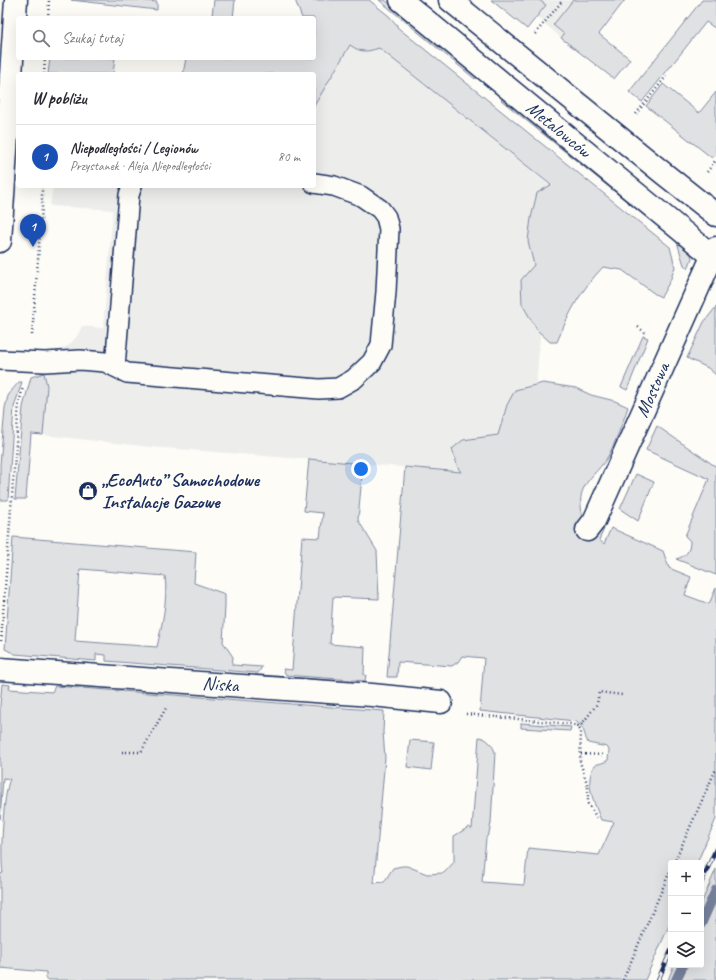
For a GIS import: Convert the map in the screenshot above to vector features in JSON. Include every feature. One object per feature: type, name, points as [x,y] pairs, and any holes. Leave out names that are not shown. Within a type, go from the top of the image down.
[{"type":"street","points":[[0,241],[16,0]]},
{"type":"street","name":"Metalowców","points":[[401,0],[715,254]]},
{"type":"street","name":"Metalowców","points":[[450,0],[663,173],[716,214]]},
{"type":"street","name":"Mostowa","points":[[587,530],[594,521],[715,254]]},
{"type":"street","name":"Niska","points":[[0,659],[172,681],[372,695],[441,702]]},
{"type":"lane","points":[[0,360],[30,362],[80,360],[105,362],[127,373],[319,390],[338,388],[354,379],[372,362],[382,345],[389,229],[386,217],[380,210],[361,196],[334,186],[316,183]]},
{"type":"lane","points":[[115,367],[129,195],[131,188]]},
{"type":"path","points":[[48,16],[49,0]]},
{"type":"path","points":[[544,23],[563,0]]},
{"type":"path","points":[[44,72],[45,60]]},
{"type":"path","points":[[635,115],[668,74]]},
{"type":"path","points":[[706,172],[716,160]]},
{"type":"path","points":[[0,659],[19,403],[30,362],[42,208],[42,188]]},
{"type":"path","points":[[638,327],[648,335]]},
{"type":"path","points":[[122,752],[141,752],[171,700],[172,681]]},
{"type":"path","points":[[579,728],[596,704],[599,692],[622,695]]},
{"type":"path","points":[[465,714],[578,726],[582,732],[580,762],[588,786],[588,804],[597,818]]},
{"type":"path","points":[[581,754],[604,755]]},
{"type":"path","points":[[675,860],[716,768]]},
{"type":"path","points":[[623,980],[668,876]]},
{"type":"shaded area","points":[[71,0],[137,0],[157,2],[157,10]]},
{"type":"shaded area","points":[[214,0],[235,0],[233,16],[212,15]]},
{"type":"shaded area","points":[[295,0],[369,0],[389,16],[397,27],[670,247],[675,267],[670,281],[661,297],[622,270],[603,267],[588,285],[576,303],[557,342],[550,342],[537,330],[522,304],[521,280],[534,265],[528,241],[531,218],[537,193],[551,185],[379,48],[364,51],[350,45],[316,103],[316,72],[183,72],[186,60],[316,60],[316,16],[301,16]]},
{"type":"shaded area","points":[[379,0],[385,0],[477,76],[475,79]]},
{"type":"shaded area","points":[[491,0],[539,0],[546,5],[527,29]]},
{"type":"shaded area","points":[[518,0],[591,0],[561,38]]},
{"type":"shaded area","points":[[573,0],[625,0],[599,34],[630,59],[614,79],[561,38],[564,34],[553,25]]},
{"type":"shaded area","points":[[702,0],[716,0],[716,29],[706,22],[642,102],[629,92]]},
{"type":"shaded area","points":[[358,31],[550,185],[552,184],[529,477],[151,447],[43,435],[47,386],[44,373],[47,352],[56,351],[69,345],[77,336],[82,326],[103,328],[113,210],[50,206],[53,188],[316,188],[316,103]]},
{"type":"shaded area","points":[[50,60],[115,60],[113,72],[48,72]]},
{"type":"shaded area","points":[[663,84],[699,113],[716,92],[716,153],[712,158],[646,106]]},
{"type":"shaded area","points":[[503,98],[690,252],[692,258],[688,269],[684,265],[677,242],[501,100]]},
{"type":"shaded area","points":[[716,307],[716,375],[708,368],[687,358],[704,322]]},
{"type":"shaded area","points":[[643,336],[648,338],[627,390],[621,387]]},
{"type":"shaded area","points":[[44,373],[47,386],[43,435],[31,434],[26,499],[15,499],[23,407],[31,377]]},
{"type":"shaded area","points":[[19,382],[22,382],[14,407],[8,500],[0,500],[0,465],[5,408],[8,396]]},
{"type":"shaded area","points":[[543,383],[576,388],[591,395],[615,401],[628,407],[619,433],[607,458],[585,485],[582,491],[581,510],[584,517],[601,531],[604,529],[599,540],[604,544],[611,528],[663,551],[669,568],[691,577],[685,595],[709,604],[716,588],[716,819],[698,860],[668,860],[668,928],[645,980],[46,980],[46,972],[0,968],[0,874],[3,873],[3,826],[10,779],[3,778],[0,819],[0,705],[2,684],[10,685],[9,689],[52,692],[55,686],[384,711],[383,732],[385,758],[374,883],[384,882],[393,868],[407,866],[427,874],[444,873],[454,862],[454,836],[469,827],[472,829],[479,737],[489,742],[495,752],[491,823],[489,833],[486,838],[482,882],[524,885],[528,848],[599,855],[614,822],[601,820],[591,792],[590,778],[595,765],[608,760],[609,750],[607,747],[588,743],[583,728],[575,721],[480,711],[484,658],[462,656],[458,662],[452,666],[398,662],[397,677],[387,677],[405,467],[461,472],[458,468],[452,449],[463,440],[498,435],[507,405],[515,390]]},
{"type":"shaded area","points":[[657,426],[715,466],[716,465],[716,575],[676,559],[685,555],[688,551],[690,541],[685,536],[709,479],[646,450]]},
{"type":"shaded area","points":[[309,459],[363,464],[358,520],[377,551],[379,599],[333,597],[330,644],[365,647],[365,681],[286,675],[283,669],[292,670],[302,537],[320,538],[323,513],[304,511]]},
{"type":"shaded area","points":[[636,474],[654,482],[638,521],[620,509]]},
{"type":"shaded area","points":[[13,537],[196,552],[194,583],[225,594],[223,642],[233,657],[232,665],[262,667],[258,673],[106,661],[106,655],[96,654],[96,661],[15,654],[5,649]],"holes":[[[80,569],[165,576],[166,594],[163,621],[157,647],[75,641]]]},
{"type":"shaded area","points":[[521,723],[571,727],[570,731],[521,728]]},
{"type":"shaded area","points":[[410,740],[434,742],[431,770],[407,767]]},
{"type":"shaded area","points":[[716,869],[716,980],[668,980],[673,968],[704,968],[704,897]]},
{"type":"waterway","points":[[704,917],[716,890]]},
{"type":"waterway","points":[[676,980],[682,968]]},
{"type":"railway","points":[[704,876],[716,849]]},
{"type":"railway","points":[[658,980],[668,958]]},
{"type":"place","name":"Niepodległości / Legionów","points":[[33,247]]},
{"type":"place","name":"„EcoAuto” Samochodowe Instalacje Gazowe","points":[[88,491]]}]
